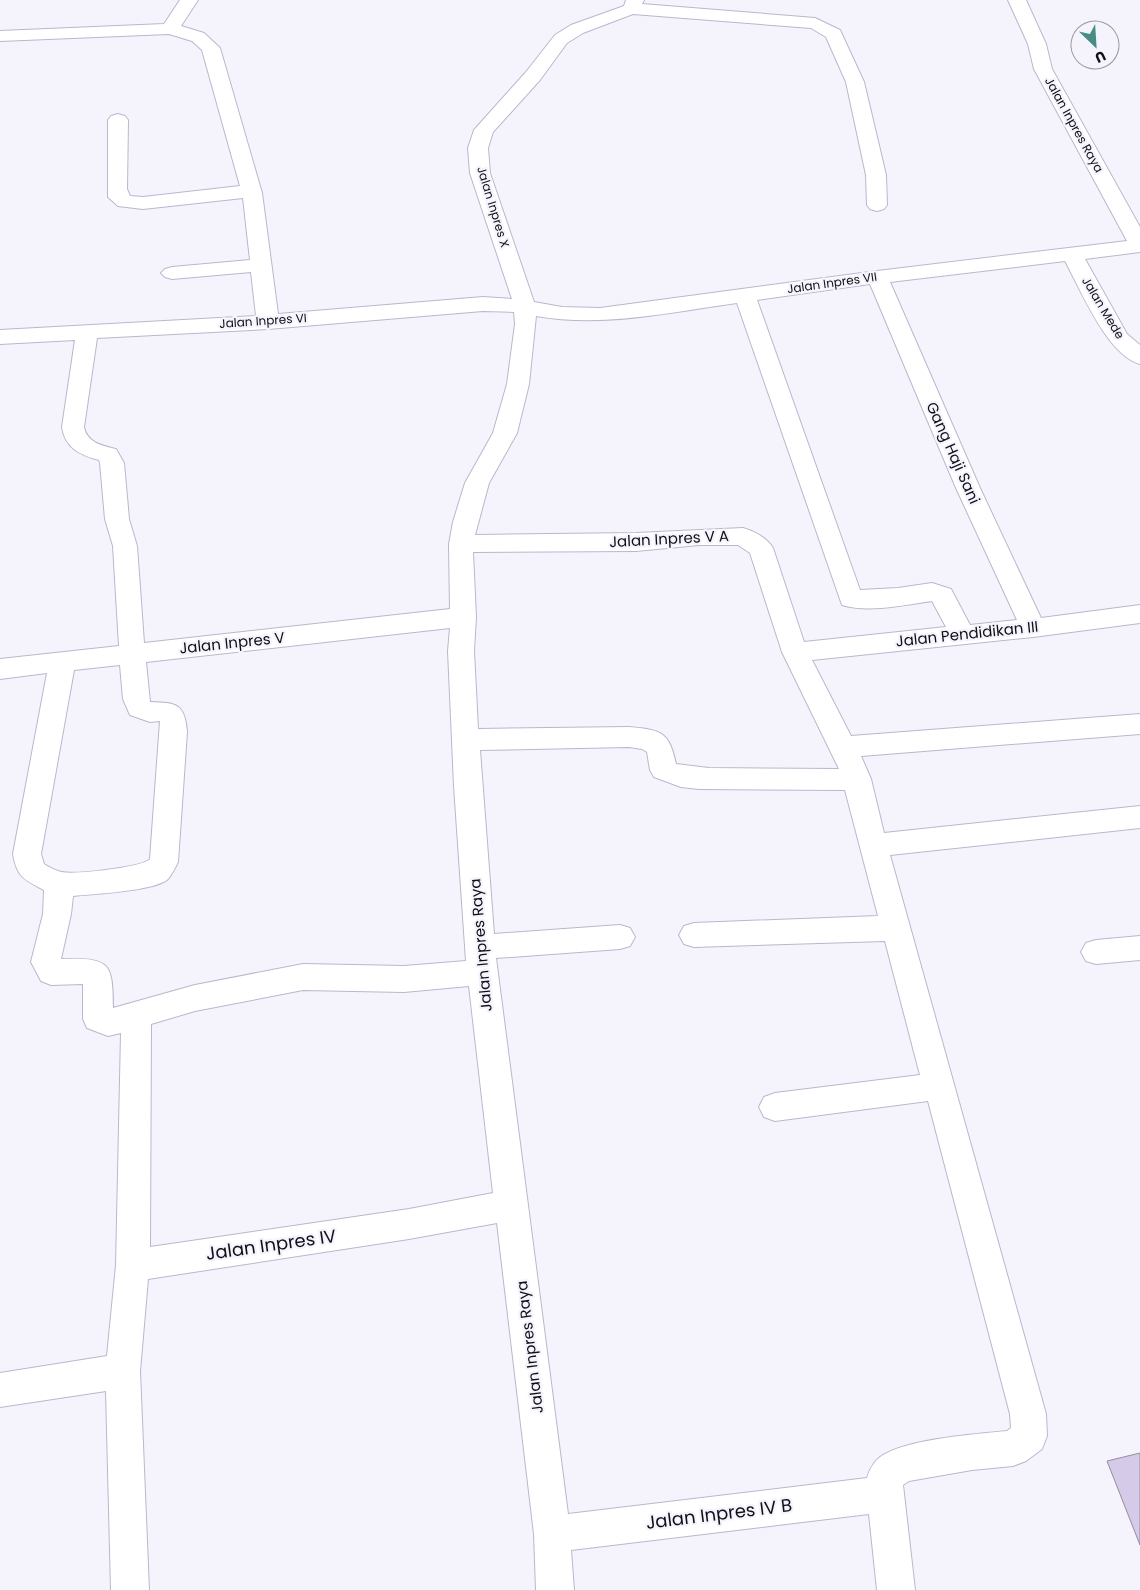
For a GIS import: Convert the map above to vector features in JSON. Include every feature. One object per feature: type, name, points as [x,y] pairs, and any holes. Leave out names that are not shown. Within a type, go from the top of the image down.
[{"type":"street","points":[[170,29],[189,0]]},
{"type":"street","name":"Jalan Inpres Raya","points":[[1017,0],[1037,44],[1043,69],[1140,246]]},
{"type":"street","points":[[633,4],[685,14],[815,23],[834,34],[855,82],[876,175],[877,205]]},
{"type":"street","name":"Jalan Inpres X","points":[[525,308],[480,172],[478,148],[484,130],[533,76],[560,39],[577,29],[633,4]]},
{"type":"street","points":[[0,36],[170,29],[198,37],[211,48],[251,191],[268,322]]},
{"type":"street","points":[[118,120],[117,189],[118,197],[125,202],[143,203],[251,191]]},
{"type":"street","name":"Jalan Inpres VII","points":[[525,308],[562,314],[600,315],[877,277],[1140,246]]},
{"type":"street","name":"Jalan Mede","points":[[1072,254],[1118,338],[1140,357]]},
{"type":"street","points":[[172,273],[261,265]]},
{"type":"street","name":"Gang Haji Sani","points":[[877,277],[968,488],[1032,628]]},
{"type":"street","points":[[745,295],[851,599],[898,598],[932,592],[942,595],[962,635]]},
{"type":"street","name":"Jalan Inpres VI","points":[[0,337],[268,322],[483,304],[505,304],[525,308]]},
{"type":"street","name":"Jalan Inpres Raya","points":[[525,308],[525,339],[518,384],[505,433],[477,483],[465,522],[461,544],[463,617],[461,651],[481,959],[552,1534],[555,1590]]},
{"type":"street","points":[[62,663],[27,854],[28,866],[37,876],[60,885],[133,878],[157,872],[164,862],[174,732],[173,717],[166,711],[150,712],[139,708],[136,699],[125,546],[117,519],[112,463],[108,455],[90,449],[79,443],[73,436],[87,332]]},
{"type":"street","name":"Jalan Inpres V A","points":[[461,544],[636,542],[742,536],[761,548],[794,652],[851,763],[1028,1414],[1029,1436],[1013,1448],[972,1452],[909,1463],[896,1468],[886,1477],[885,1494]]},
{"type":"street","name":"Jalan Pendidikan III","points":[[794,652],[1032,628],[1140,614]]},
{"type":"street","name":"Jalan Inpres V","points":[[0,670],[463,617]]},
{"type":"street","points":[[466,740],[630,737],[648,739],[660,746],[664,770],[683,776],[796,781],[851,763],[1140,724]]},
{"type":"street","points":[[874,845],[1140,817]]},
{"type":"street","points":[[60,885],[57,914],[46,962],[51,972],[90,971],[98,978],[98,1019],[108,1024],[136,1014],[195,998],[303,977],[404,979],[481,959],[620,936]]},
{"type":"street","points":[[694,935],[896,928]]},
{"type":"street","points":[[1096,952],[1140,948]]},
{"type":"street","points":[[130,1590],[123,1371],[133,1265],[136,1014]]},
{"type":"street","points":[[775,1107],[940,1086]]},
{"type":"street","name":"Jalan Inpres IV","points":[[133,1265],[409,1224],[512,1205]]},
{"type":"street","points":[[0,1390],[123,1371]]},
{"type":"street","points":[[885,1494],[896,1590]]},
{"type":"street","name":"Jalan Inpres IV B","points":[[552,1534],[885,1494]]},
{"type":"building","points":[[1140,1453],[1140,1545],[1107,1461]]}]
